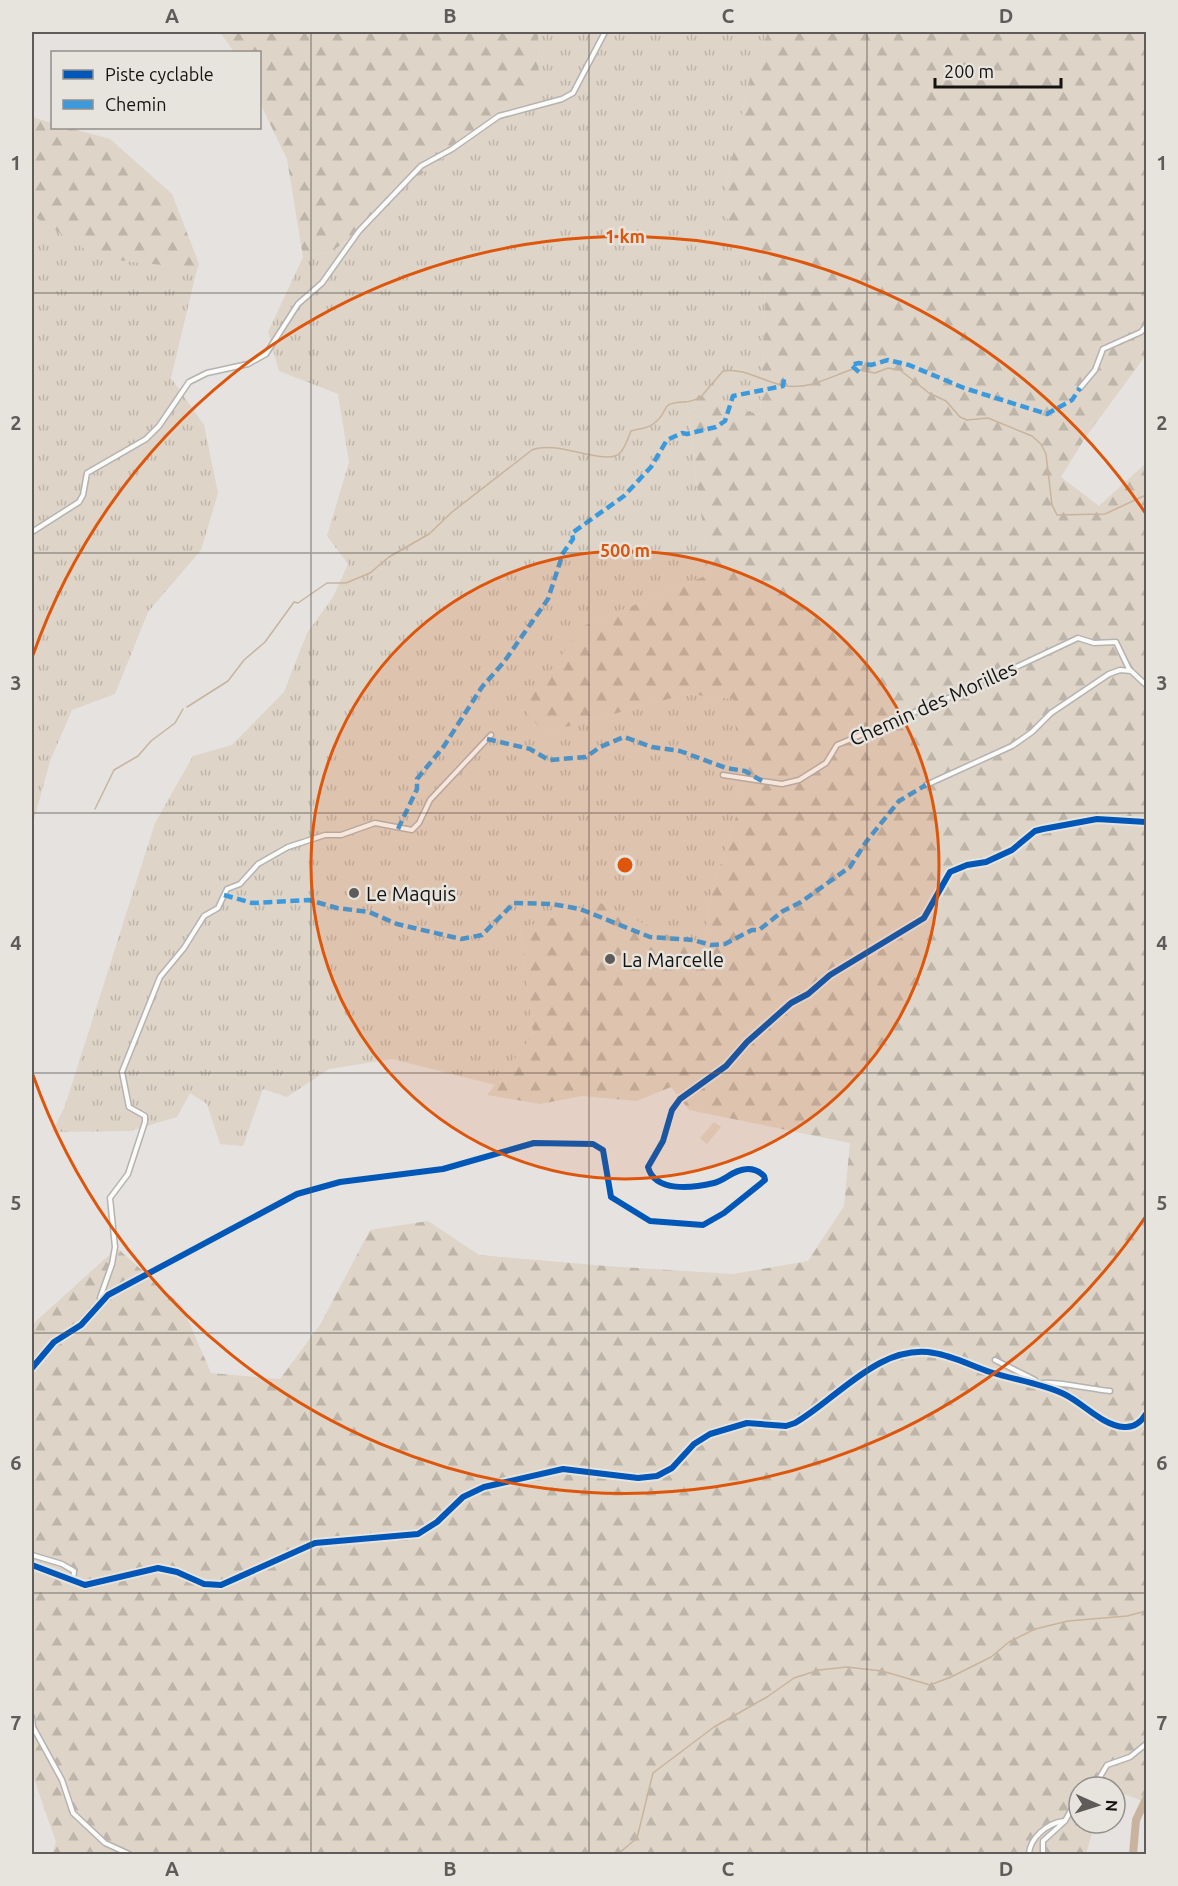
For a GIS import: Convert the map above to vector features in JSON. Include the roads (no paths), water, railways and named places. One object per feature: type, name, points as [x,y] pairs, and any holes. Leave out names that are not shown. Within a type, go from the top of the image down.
[{"type":"street","points":[[32,532],[79,502],[83,495],[84,478],[92,468],[124,454],[146,439],[159,426],[189,382],[207,373],[248,364],[266,354],[294,309],[322,283],[359,231],[421,166],[452,149],[499,116],[562,99],[573,93],[605,32]]},
{"type":"street","points":[[1080,388],[1095,370],[1103,349],[1134,336],[1146,326]]},
{"type":"street","name":"Chemin des Morilles","points":[[723,776],[782,784],[799,780],[826,763],[837,745],[953,696],[995,672],[1018,667],[1077,639],[1094,643],[1113,641],[1117,644],[1131,672]]},
{"type":"street","points":[[926,785],[1012,746],[1032,732],[1051,713],[1077,698],[1109,674],[1120,670],[1131,672],[1146,685]]},
{"type":"street","points":[[102,1301],[100,1298],[112,1264],[115,1247],[110,1198],[128,1174],[145,1122],[144,1116],[129,1107],[122,1072],[164,972],[184,948],[204,916],[218,908],[227,889],[240,884],[258,864],[288,847],[325,835],[341,836],[370,824],[412,830],[419,823],[430,800],[491,735]]},
{"type":"street","points":[[32,1368],[54,1342],[81,1324],[108,1295],[164,1263],[297,1194],[340,1182],[442,1169],[534,1143],[592,1144],[603,1150],[611,1197],[622,1206],[650,1221],[703,1225],[763,1185],[764,1176],[757,1170],[746,1168],[713,1184],[683,1187],[668,1186],[656,1181],[648,1167],[663,1141],[672,1110],[686,1093],[726,1066],[747,1042],[791,1003],[808,994],[830,975],[924,918],[950,872],[956,868],[986,862],[1012,850],[1035,831],[1043,829],[1097,819],[1146,822]]},
{"type":"street","points":[[32,1564],[50,1570],[72,1582],[94,1585],[158,1568],[177,1572],[204,1584],[221,1585],[315,1543],[417,1534],[437,1522],[463,1497],[484,1487],[563,1469],[638,1478],[657,1476],[672,1468],[694,1444],[710,1434],[747,1423],[786,1426],[795,1423],[871,1369],[913,1353],[934,1353],[993,1373],[1038,1384],[1064,1394],[1115,1425],[1130,1427],[1146,1414]]},
{"type":"street","points":[[995,1360],[1035,1380],[1038,1384]]},
{"type":"street","points":[[1038,1384],[1045,1381],[1110,1391]]},
{"type":"street","points":[[32,1555],[62,1564],[74,1571],[72,1582]]},
{"type":"street","points":[[32,1717],[33,1727],[63,1780],[73,1813],[105,1843],[129,1854]]},
{"type":"street","points":[[1101,1775],[1107,1766],[1130,1757],[1146,1744]]},
{"type":"street","points":[[1042,1854],[1043,1841],[1067,1817]]},
{"type":"street","points":[[1029,1854],[1029,1845],[1043,1830],[1065,1821]]},
{"type":"waterway","points":[[859,370],[875,373],[888,368],[900,370],[929,393],[946,401],[960,417],[967,420],[988,418],[1032,436],[1041,444],[1046,454],[1052,505],[1057,515],[1105,514],[1146,495]]},
{"type":"waterway","points":[[187,707],[228,681],[244,660],[265,642],[294,602],[298,603],[327,583],[346,583],[370,573],[389,557],[429,534],[452,512],[532,450],[554,448],[604,457],[613,456],[622,451],[631,431],[653,424],[670,404],[699,399],[723,371],[739,371],[786,386],[804,386],[853,369]]},
{"type":"waterway","points":[[95,809],[114,770],[138,756],[151,741],[175,723],[183,709]]},
{"type":"waterway","points":[[618,1854],[637,1838],[653,1773],[714,1727],[767,1697],[794,1678],[819,1670],[847,1667],[882,1671],[930,1685],[991,1657],[1009,1642],[1035,1629],[1068,1621],[1127,1616],[1146,1611]]},
{"type":"waterway","points":[[1133,1854],[1136,1820],[1146,1799]]},
{"type":"place","name":"Le Maquis","points":[[354,893]]},
{"type":"place","name":"La Marcelle","points":[[610,959]]}]
